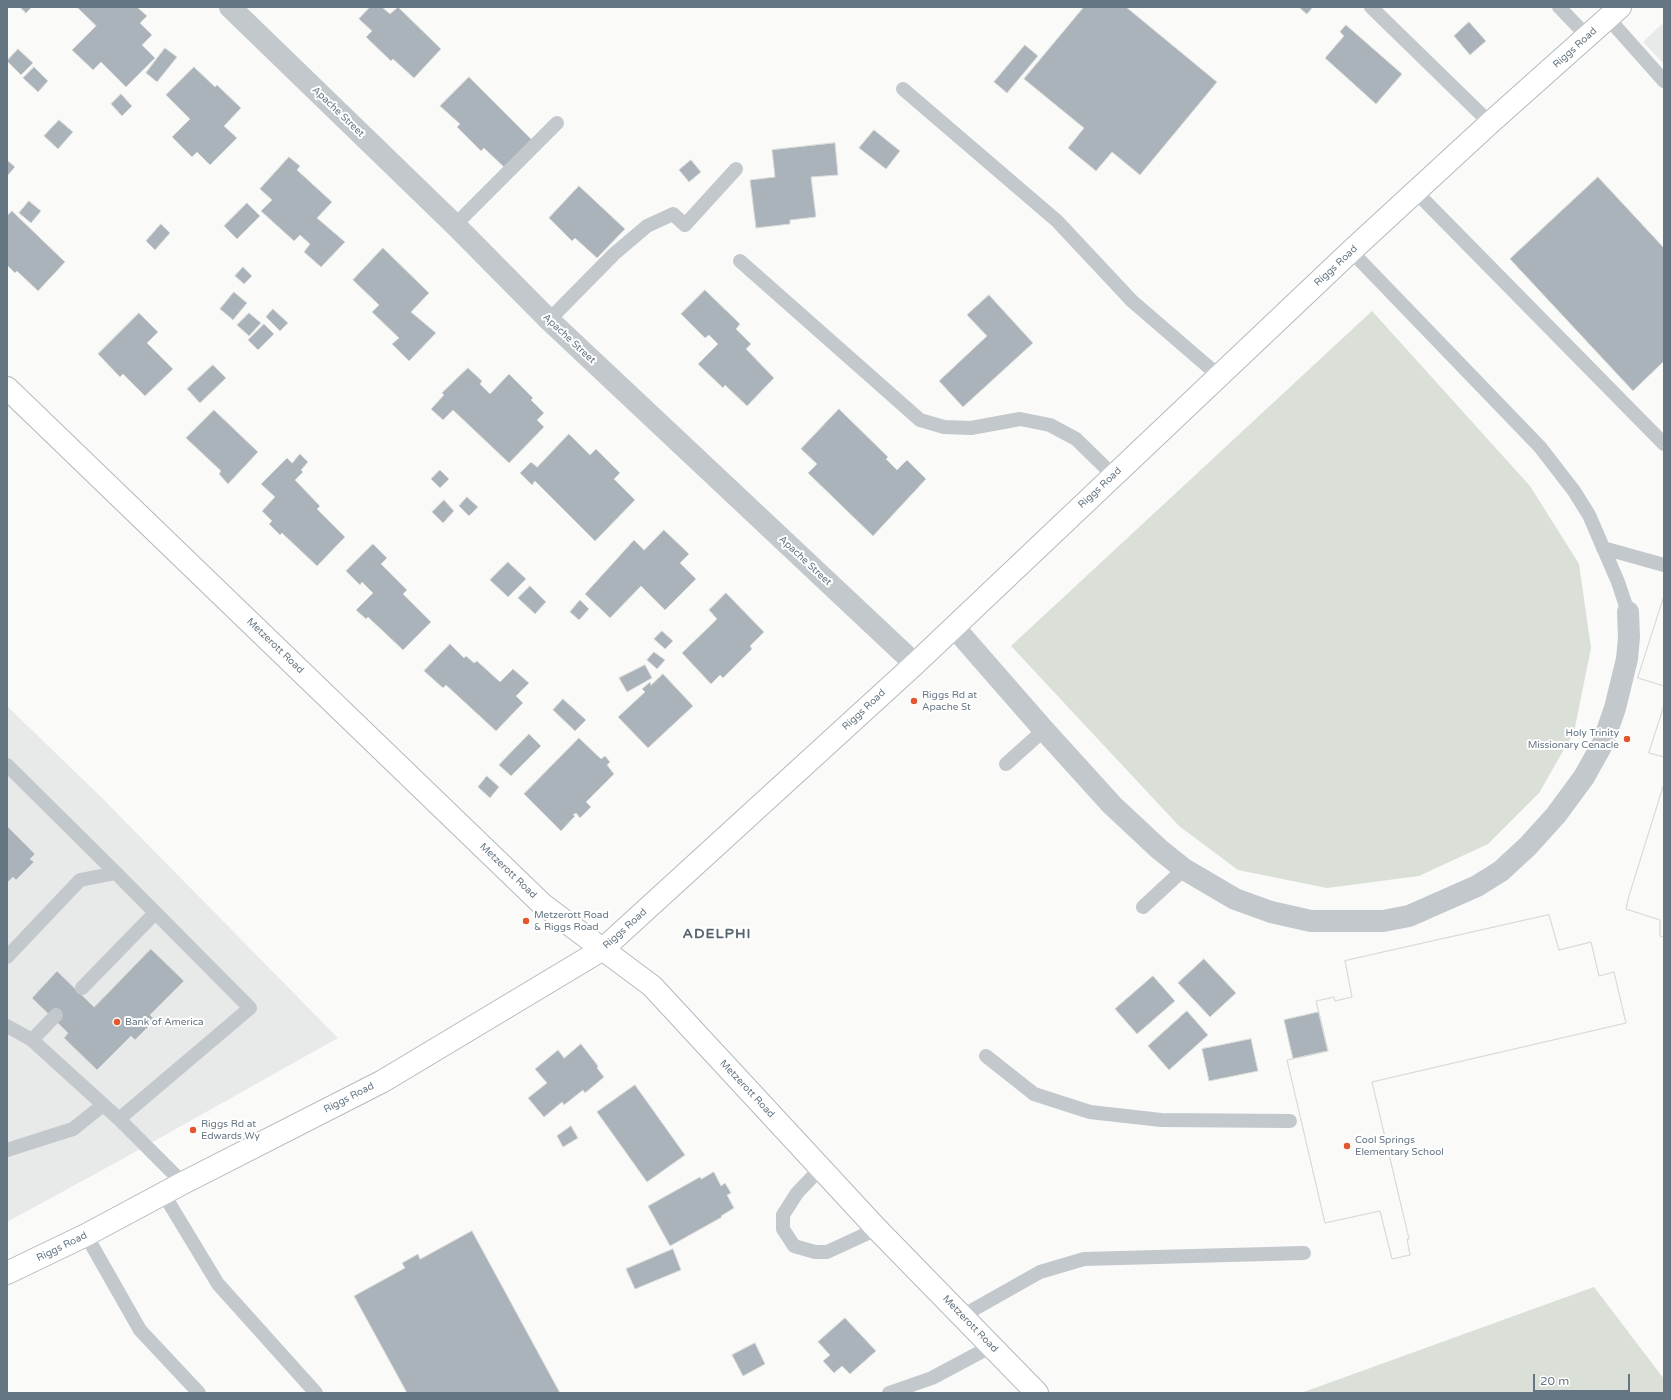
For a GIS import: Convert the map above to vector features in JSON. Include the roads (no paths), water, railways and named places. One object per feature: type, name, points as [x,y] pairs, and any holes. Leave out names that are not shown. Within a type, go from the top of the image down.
[{"type":"main road","name":"Riggs Road","points":[[7,1273],[86,1235],[163,1193],[383,1081],[603,950],[915,664],[1351,251],[1490,123],[1588,37],[1614,12]]},
{"type":"main road","name":"Metzerott Road","points":[[7,388],[542,904],[652,986],[820,1169],[1037,1393]]},
{"type":"street","name":"Apache Street","points":[[230,7],[455,225],[549,320],[915,664]]},
{"type":"street","points":[[954,627],[1112,805],[1159,849],[1184,869],[1235,898],[1271,912],[1311,921],[1383,921],[1408,916],[1477,886],[1501,871],[1528,846],[1556,815],[1584,777],[1603,743],[1615,708],[1627,659],[1629,637],[1628,612]]},
{"type":"lane","points":[[1371,7],[1490,123]]},
{"type":"lane","points":[[1559,7],[1588,37]]},
{"type":"lane","points":[[1614,12],[1664,81]]},
{"type":"lane","points":[[903,88],[1057,221],[1132,301],[1219,376]]},
{"type":"lane","points":[[455,225],[557,123]]},
{"type":"lane","points":[[549,320],[614,254],[648,226],[673,214],[685,225],[736,169]]},
{"type":"lane","points":[[1416,192],[1664,444]]},
{"type":"lane","points":[[1351,251],[1540,447],[1574,491],[1590,515],[1618,582],[1628,612]]},
{"type":"lane","points":[[740,261],[920,420],[944,427],[971,428],[1020,419],[1050,426],[1076,439],[1114,476]]},
{"type":"lane","points":[[1603,548],[1664,565]]},
{"type":"lane","points":[[1006,764],[1044,730]]},
{"type":"lane","points":[[7,765],[250,1008],[119,1119]]},
{"type":"lane","points":[[1144,907],[1184,869]]},
{"type":"lane","points":[[7,957],[80,880],[116,873]]},
{"type":"lane","points":[[82,988],[155,913]]},
{"type":"lane","points":[[32,1040],[56,1015]]},
{"type":"lane","points":[[7,1026],[32,1040],[119,1119],[183,1183]]},
{"type":"lane","points":[[986,1056],[1034,1094],[1090,1112],[1161,1120],[1290,1121]]},
{"type":"lane","points":[[7,1150],[73,1128],[103,1104]]},
{"type":"lane","points":[[820,1169],[798,1193],[783,1215],[783,1229],[794,1246],[815,1252],[827,1252],[877,1229]]},
{"type":"lane","points":[[163,1193],[218,1284],[316,1393]]},
{"type":"lane","points":[[86,1235],[140,1330],[199,1393]]},
{"type":"lane","points":[[962,1316],[1040,1272],[1084,1259],[1304,1254]]},
{"type":"lane","points":[[890,1393],[932,1378],[992,1346]]},
{"type":"place","name":"Riggs Rd at Apache St","points":[[914,701]]},
{"type":"place","name":"Holy Trinity Missionary Cenacle","points":[[1627,739]]},
{"type":"place","name":"Metzerott Road & Riggs Road","points":[[526,921]]},
{"type":"place","name":"Bank of America","points":[[117,1022]]},
{"type":"place","name":"Riggs Rd at Edwards Wy","points":[[193,1130]]},
{"type":"place","name":"Cool Springs Elementary School","points":[[1347,1146]]},
{"type":"district","name":"ADELPHI","points":[[717,934]]}]
